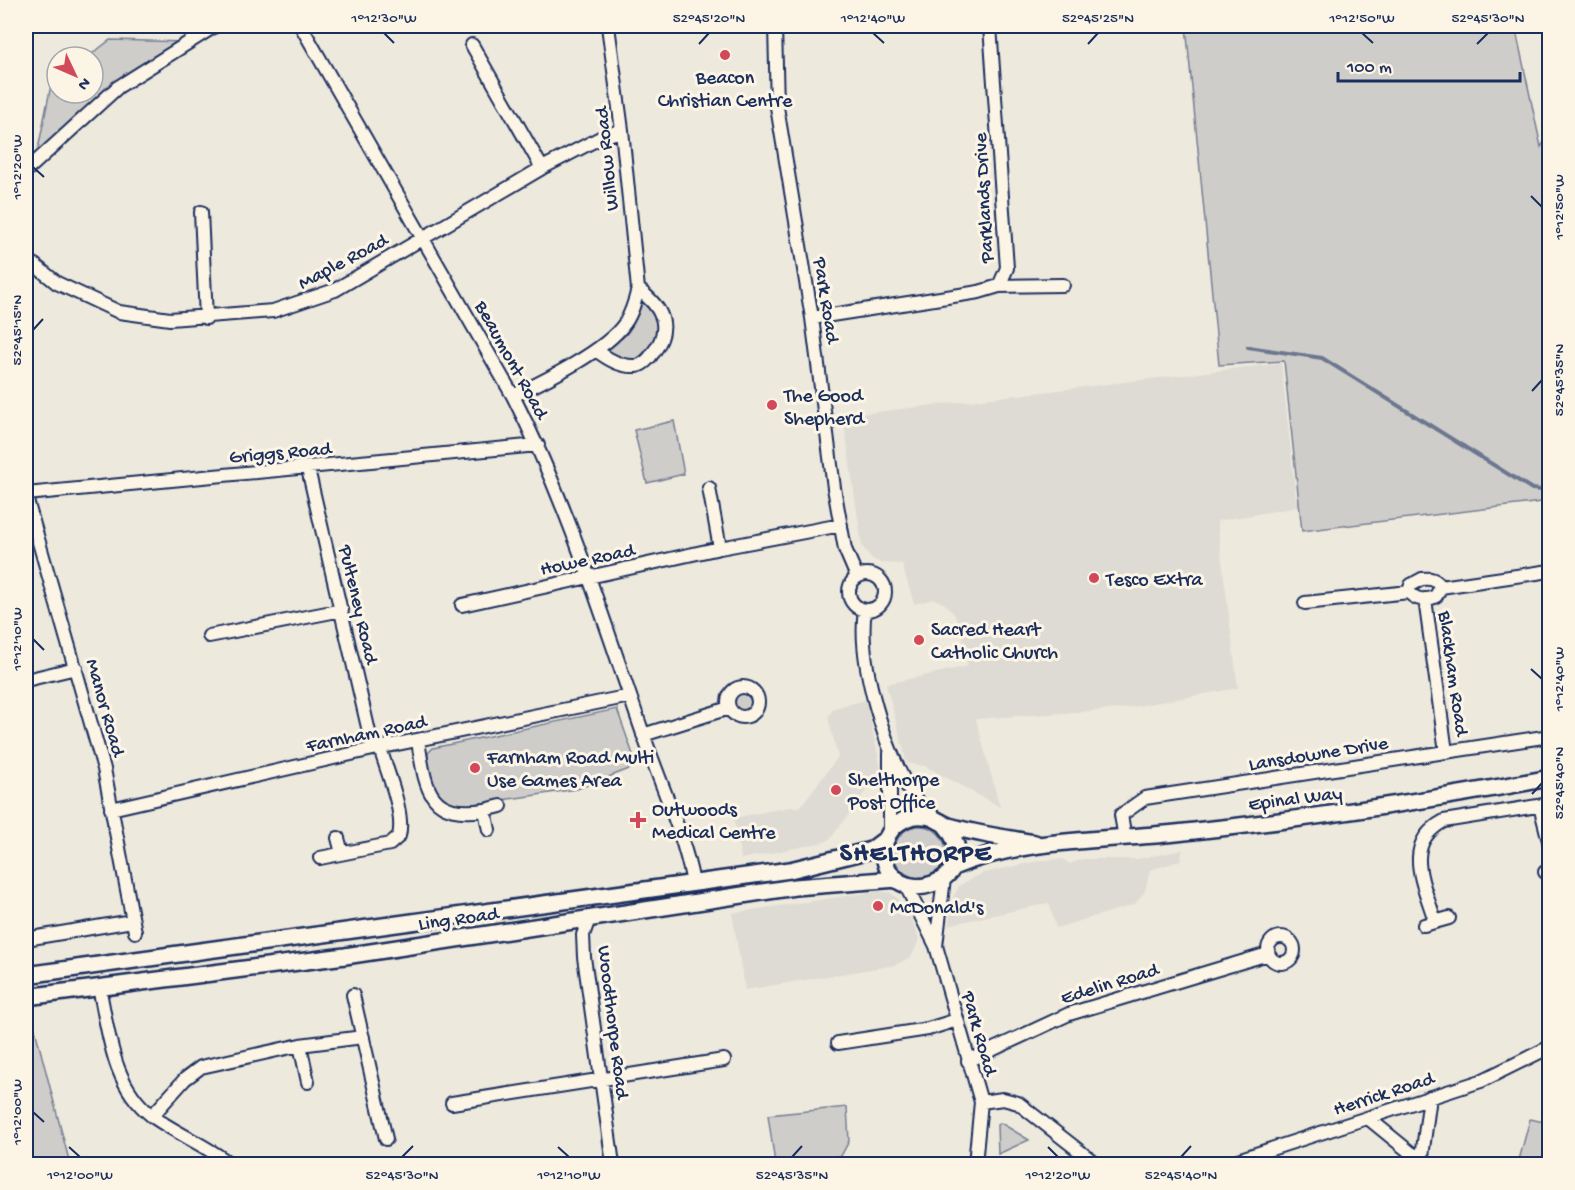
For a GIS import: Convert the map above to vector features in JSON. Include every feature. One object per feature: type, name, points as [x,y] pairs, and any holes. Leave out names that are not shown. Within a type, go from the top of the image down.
[{"type":"main road","name":"Epinal Way","points":[[948,872],[1044,844],[1125,838],[1410,804],[1550,778]]},
{"type":"main road","points":[[915,816],[940,822],[955,841],[956,859],[948,872],[925,887],[901,881],[885,860],[888,835],[906,818],[915,816]]},
{"type":"main road","name":"Epinal Way","points":[[940,822],[982,834],[1044,844]]},
{"type":"main road","name":"Ling Road","points":[[26,975],[790,870],[871,850],[888,835]]},
{"type":"main road","name":"Ling Road","points":[[26,997],[345,956],[785,889],[901,881]]},
{"type":"main road","name":"Woodthorpe Road","points":[[589,919],[611,895]]},
{"type":"street","points":[[26,171],[118,87],[215,26]]},
{"type":"street","name":"Beaumont Road","points":[[301,26],[513,396],[538,445],[591,578],[643,735],[688,858],[693,883]]},
{"type":"street","name":"Willow Road","points":[[513,396],[596,350],[624,324],[633,307],[638,289],[622,130],[608,26]]},
{"type":"street","name":"Park Road","points":[[775,26],[777,107],[812,318],[845,549],[857,577],[849,593],[854,604],[865,610]]},
{"type":"street","name":"Parklands Drive","points":[[812,318],[979,292],[999,286],[1007,268],[990,26]]},
{"type":"street","points":[[472,45],[542,168]]},
{"type":"street","name":"Maple Road","points":[[26,258],[57,283],[119,312],[170,319],[273,311],[334,290],[542,168],[600,138],[622,130]]},
{"type":"street","points":[[201,212],[206,318]]},
{"type":"street","points":[[999,286],[1063,285]]},
{"type":"street","points":[[596,350],[606,358],[634,367],[642,364],[652,355],[665,331],[664,322],[656,307],[638,289]]},
{"type":"street","name":"Griggs Road","points":[[26,496],[538,445]]},
{"type":"street","name":"Pulteney Road","points":[[308,469],[376,749],[398,814],[399,836],[390,844],[342,853]]},
{"type":"street","points":[[709,488],[720,548]]},
{"type":"street","name":"Manor Road","points":[[26,496],[105,769],[133,927],[26,939]]},
{"type":"street","name":"Howe Road","points":[[462,605],[720,548],[841,525]]},
{"type":"street","points":[[1441,587],[1550,572]]},
{"type":"street","points":[[857,577],[866,574],[876,575],[886,590],[880,606],[865,610],[862,630],[863,652],[890,752],[916,801],[940,822]]},
{"type":"street","points":[[1409,592],[1411,585],[1422,579],[1433,579],[1441,587]]},
{"type":"street","points":[[1409,592],[1413,597],[1425,599],[1436,596],[1441,587]]},
{"type":"street","points":[[1305,603],[1409,592]]},
{"type":"street","name":"Blackham Road","points":[[1425,599],[1446,752]]},
{"type":"street","points":[[209,636],[342,610]]},
{"type":"street","points":[[26,680],[76,668]]},
{"type":"street","name":"Farnham Road","points":[[111,809],[376,749],[630,696]]},
{"type":"street","points":[[643,735],[729,708]]},
{"type":"street","name":"Lansdowne Drive","points":[[1125,838],[1121,814],[1145,798],[1550,736]]},
{"type":"street","points":[[418,741],[427,787],[434,800],[455,812],[485,810],[501,806]]},
{"type":"street","points":[[888,835],[890,752]]},
{"type":"street","points":[[1449,918],[1429,923],[1419,863],[1423,839],[1430,829],[1444,821],[1545,805],[1550,845]]},
{"type":"street","points":[[485,810],[489,830]]},
{"type":"street","points":[[320,858],[342,853],[338,838]]},
{"type":"street","name":"Park Road","points":[[936,946],[948,872]]},
{"type":"street","name":"Park Road","points":[[901,881],[936,946],[981,1102],[1003,1099],[1018,1103],[1096,1164]]},
{"type":"street","name":"Woodthorpe Road","points":[[589,919],[583,935],[584,957],[613,1164]]},
{"type":"street","name":"Edelin Road","points":[[968,1061],[1069,1014],[1268,954]]},
{"type":"street","points":[[99,987],[116,1065],[127,1089],[152,1116],[230,1164]]},
{"type":"street","points":[[353,995],[386,1139]]},
{"type":"street","points":[[838,1043],[928,1029],[957,1020]]},
{"type":"street","points":[[152,1116],[185,1079],[201,1067],[300,1046],[363,1037]]},
{"type":"street","points":[[300,1046],[308,1082]]},
{"type":"street","name":"Herrick Road","points":[[1225,1164],[1481,1081],[1550,1047]]},
{"type":"street","points":[[452,1102],[724,1059]]},
{"type":"street","points":[[1368,1118],[1421,1161],[1430,1097]]},
{"type":"street","points":[[975,1164],[981,1102]]},
{"type":"shaded area","points":[[1186,26],[1515,26],[1541,147],[1549,134],[1549,501],[1302,531],[1284,361],[1219,365]]},
{"type":"shaded area","points":[[110,40],[186,42],[118,87],[105,98],[104,45]]},
{"type":"shaded area","points":[[47,105],[98,105],[36,159]]},
{"type":"shaded area","points":[[638,289],[664,322],[642,364],[606,358],[604,343],[622,338],[632,326],[637,314],[634,307]]},
{"type":"shaded area","points":[[1281,363],[1297,507],[1217,521],[1238,688],[1121,709],[976,719],[1000,807],[925,766],[907,763],[886,684],[968,666],[961,629],[954,614],[945,604],[934,599],[914,604],[902,564],[881,563],[872,559],[862,546],[843,416]]},
{"type":"shaded area","points":[[674,421],[684,474],[647,483],[634,430]]},
{"type":"shaded area","points":[[743,687],[754,691],[758,702],[754,713],[743,717],[732,713],[728,702],[732,691]]},
{"type":"shaded area","points":[[866,700],[884,783],[871,785],[867,789],[832,837],[825,842],[741,859],[734,818],[789,807],[800,807],[838,757],[828,717],[834,708]]},
{"type":"shaded area","points":[[617,709],[637,766],[577,789],[461,806],[451,803],[438,794],[431,780],[428,753],[433,748]]},
{"type":"shaded area","points":[[915,826],[925,826],[939,833],[946,852],[939,871],[925,878],[915,878],[905,874],[898,867],[894,857],[894,847],[898,837],[905,830]]},
{"type":"shaded area","points":[[1183,850],[1180,861],[1150,870],[1145,891],[1135,904],[1120,909],[1056,928],[1049,903],[948,925],[954,895],[960,885],[983,873],[1043,860],[1063,859],[1070,864],[1082,859],[1137,859]]},
{"type":"shaded area","points":[[879,891],[891,893],[911,916],[919,940],[912,956],[896,965],[745,990],[732,913]]},
{"type":"shaded area","points":[[32,1018],[70,1164],[26,1164],[26,1020]]},
{"type":"shaded area","points":[[847,1107],[849,1141],[841,1156],[775,1163],[768,1115]]},
{"type":"shaded area","points":[[1530,1119],[1549,1123],[1549,1164],[1518,1164]]},
{"type":"shaded area","points":[[1001,1123],[1029,1140],[998,1154],[997,1125]]},
{"type":"waterway","points":[[1248,347],[1322,358],[1532,489],[1550,491]]},
{"type":"place","name":"Beacon Christian Centre","points":[[725,55]]},
{"type":"place","name":"The Good Shepherd","points":[[772,405]]},
{"type":"place","name":"Tesco Extra","points":[[1094,578]]},
{"type":"place","name":"Sacred Heart Catholic Church","points":[[919,640]]},
{"type":"place","name":"Farnham Road Multi Use Games Area","points":[[475,768]]},
{"type":"place","name":"Shelthorpe Post Office","points":[[836,790]]},
{"type":"place","name":"Outwoods Medical Centre","points":[[638,820]]},
{"type":"place","name":"McDonald's","points":[[878,906]]},
{"type":"district","name":"SHELTHORPE","points":[[916,851]]}]
